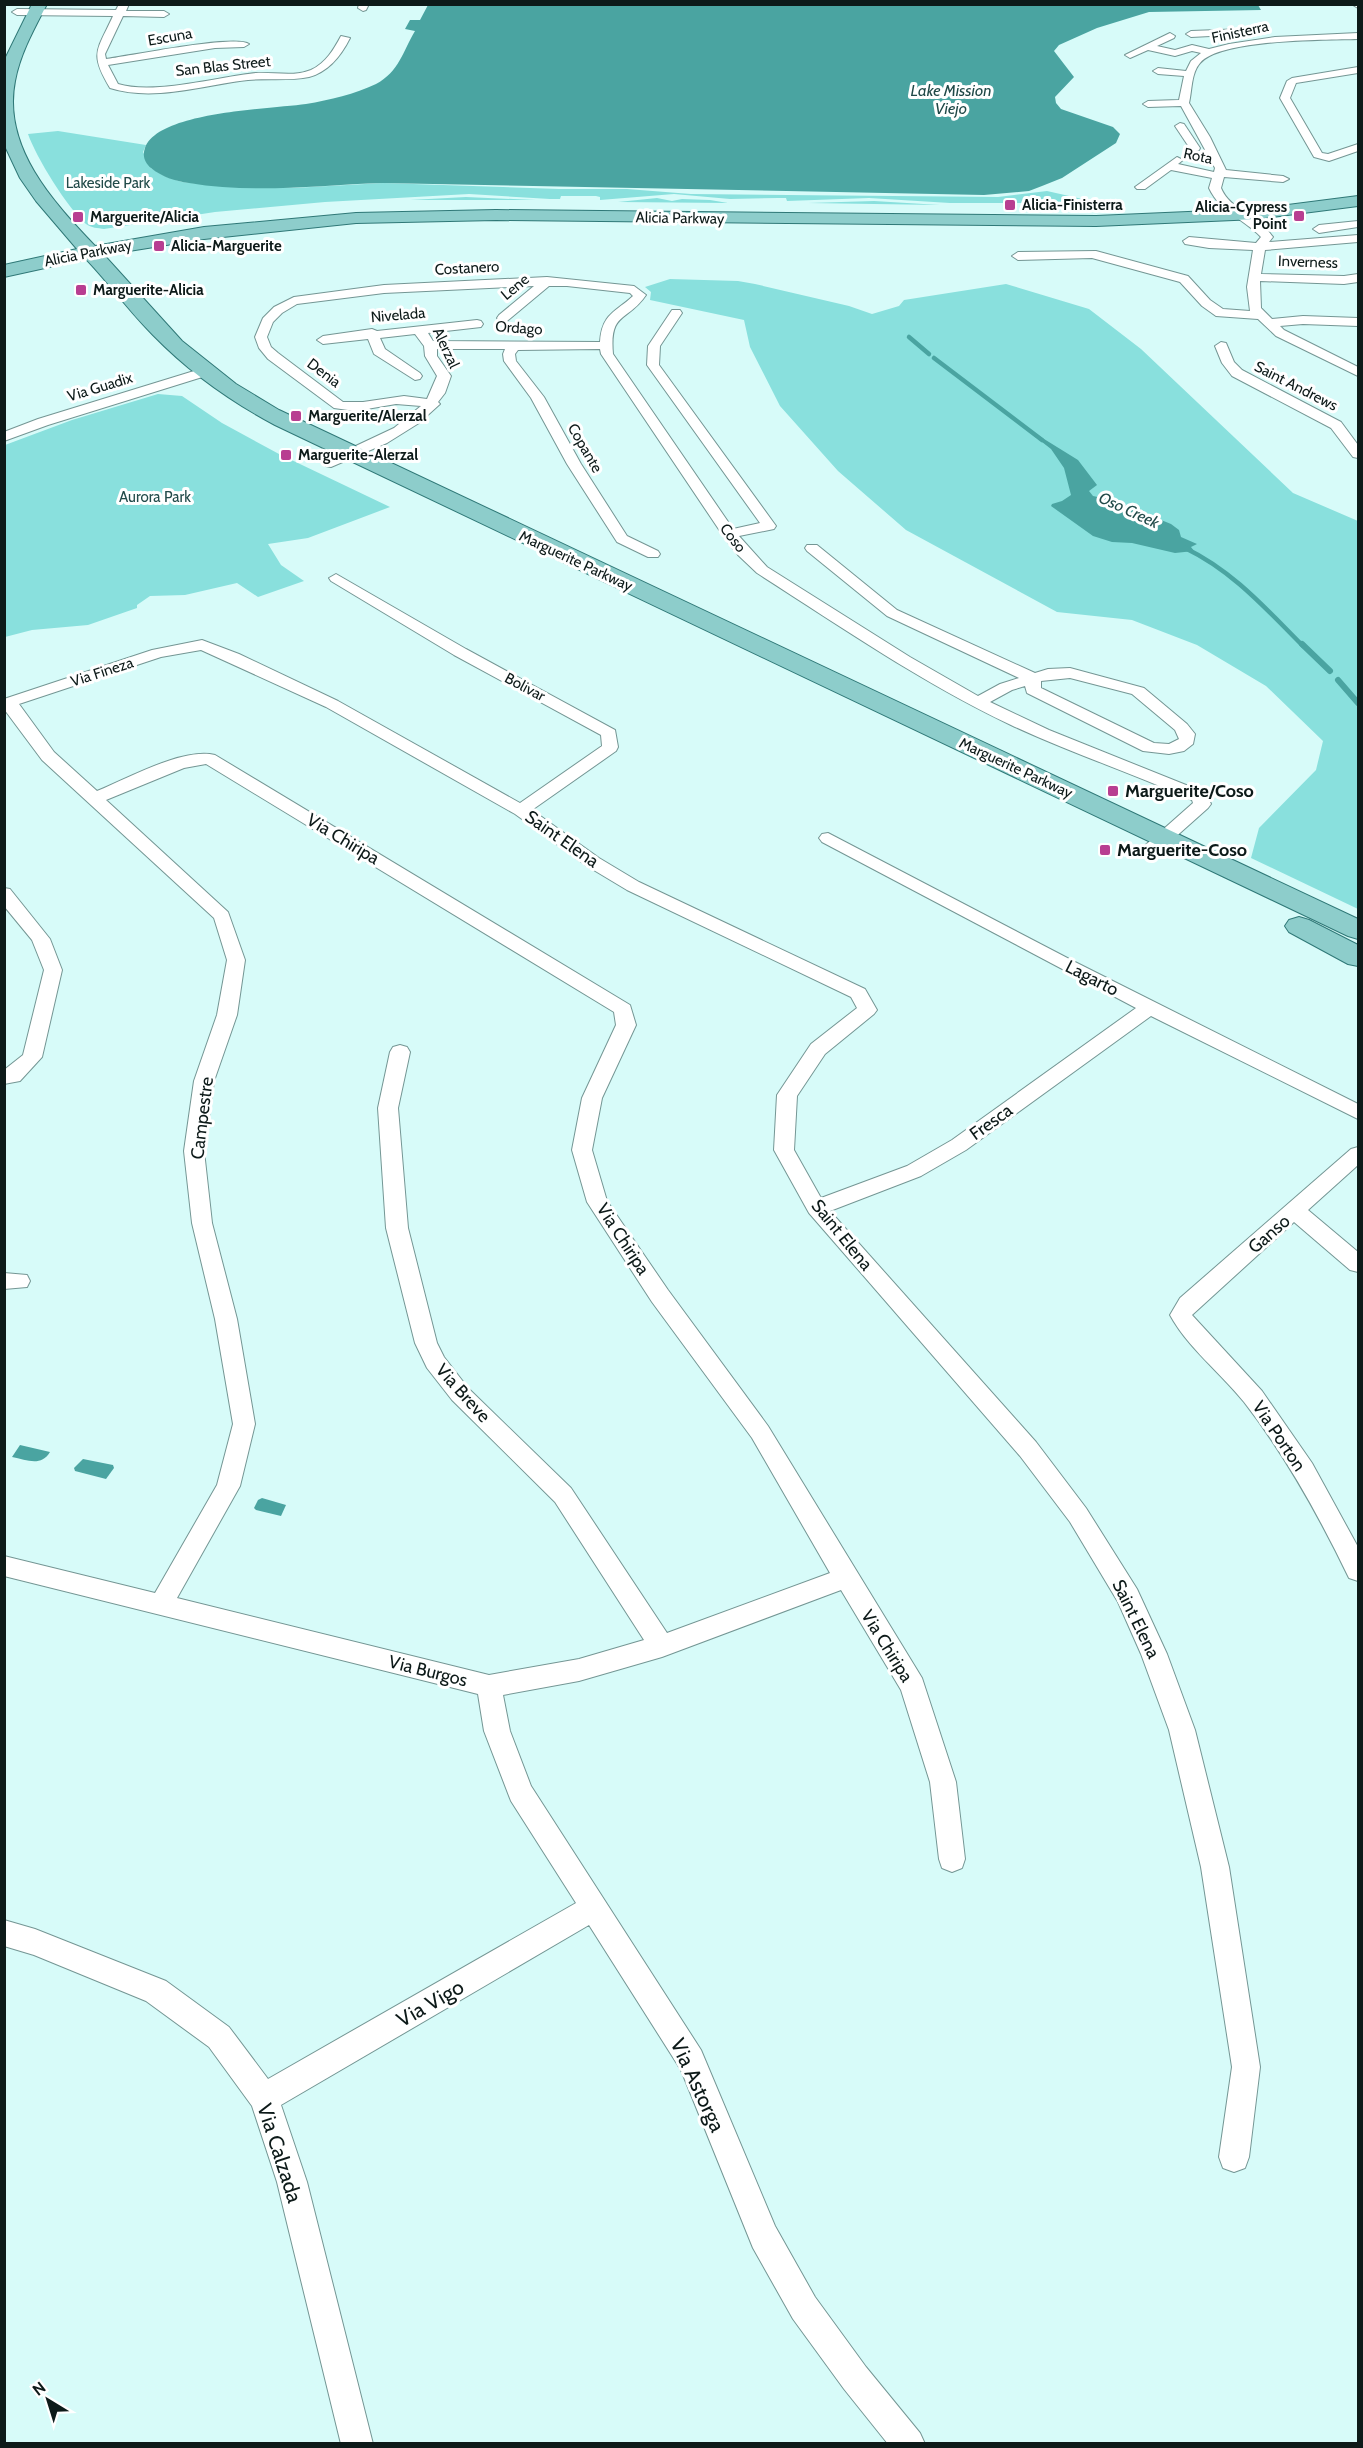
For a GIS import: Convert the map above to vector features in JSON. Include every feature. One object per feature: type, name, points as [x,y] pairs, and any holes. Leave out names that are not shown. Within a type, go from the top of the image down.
[{"type":"main road","name":"Marguerite Parkway","points":[[24,14],[5,90],[5,110],[18,156],[71,247],[84,274]]},
{"type":"main road","name":"Alicia Parkway","points":[[1233,210],[1359,190]]},
{"type":"main road","name":"Alicia Parkway","points":[[4,260],[144,230],[232,218],[388,206],[1233,210],[1306,209],[1359,201]]},
{"type":"main road","name":"Marguerite Parkway","points":[[71,247],[168,339],[207,371],[258,408],[341,459]]},
{"type":"main road","name":"Alicia Parkway","points":[[4,271],[71,247]]},
{"type":"main road","name":"Marguerite Parkway","points":[[176,372],[223,407],[251,423],[341,459],[1156,846],[1359,930]]},
{"type":"main road","name":"Marguerite Parkway","points":[[1156,846],[1359,957]]},
{"type":"street","points":[[102,63],[100,54],[121,9]]},
{"type":"street","points":[[24,14],[88,14],[121,9],[164,14]]},
{"type":"street","points":[[1271,30],[1359,28]]},
{"type":"street","points":[[1305,29],[1319,37]]},
{"type":"street","points":[[1191,34],[1246,32]]},
{"type":"street","points":[[1146,46],[1175,53],[1192,48],[1213,33]]},
{"type":"street","points":[[1130,55],[1170,36]]},
{"type":"street","name":"Finisterra","points":[[1184,104],[1190,75],[1198,58],[1211,53],[1277,39],[1359,36]]},
{"type":"street","name":"San Blas Street","points":[[102,63],[114,86],[128,91],[242,77],[304,75],[322,68],[342,46],[345,38]]},
{"type":"street","name":"Escuna","points":[[102,63],[215,45],[244,45]]},
{"type":"street","points":[[1192,48],[1211,53]]},
{"type":"street","points":[[1359,70],[1342,71],[1289,83],[1285,99],[1317,154],[1329,158],[1359,147]]},
{"type":"street","points":[[1159,72],[1190,75]]},
{"type":"street","points":[[1155,116],[1145,100],[1184,104],[1221,168],[1215,188],[1218,197],[1233,210],[1238,227],[1247,238],[1260,244]]},
{"type":"street","points":[[1195,148],[1182,131],[1205,137]]},
{"type":"street","name":"Rota","points":[[1141,187],[1174,163],[1220,175],[1283,179]]},
{"type":"street","points":[[1292,244],[1306,230],[1359,224]]},
{"type":"street","points":[[1189,241],[1210,245],[1292,244],[1359,238]]},
{"type":"street","points":[[1260,244],[1252,298],[1263,319],[1280,333],[1299,344],[1359,372]]},
{"type":"street","points":[[1018,256],[1092,254],[1185,279],[1206,303],[1220,313],[1263,319],[1359,322]]},
{"type":"street","name":"Inverness","points":[[1256,277],[1359,278]]},
{"type":"street","name":"Costanero","points":[[294,301],[384,289],[547,281],[634,290],[640,295],[636,301],[618,312],[607,327],[606,345]]},
{"type":"street","name":"Lene","points":[[503,318],[547,281]]},
{"type":"street","name":"Denia","points":[[294,301],[278,310],[267,321],[261,337],[265,348],[273,356],[339,405],[347,408],[403,400],[432,404]]},
{"type":"street","points":[[636,368],[676,313]]},
{"type":"street","name":"Nivelada","points":[[323,340],[372,333],[477,324]]},
{"type":"street","name":"Alerzal","points":[[341,459],[410,423],[432,404],[441,392],[444,376],[431,356],[430,345],[423,338],[420,329]]},
{"type":"street","points":[[372,333],[380,351],[415,376]]},
{"type":"street","name":"Ordago","points":[[430,345],[471,343],[566,348],[606,345]]},
{"type":"street","name":"Copante","points":[[514,345],[509,354],[510,361],[537,397],[574,464],[622,539],[653,554]]},
{"type":"street","name":"Coso","points":[[606,345],[607,354],[636,368],[769,526],[729,534]]},
{"type":"street","name":"Saint Andrews","points":[[1221,346],[1228,363],[1237,373],[1336,425],[1359,454]]},
{"type":"street","name":"Coso","points":[[636,368],[729,534],[743,552],[762,570],[979,702],[1061,741],[1200,797],[1202,804],[1156,846]]},
{"type":"street","name":"Via Guadix","points":[[4,437],[176,372],[207,371]]},
{"type":"street","points":[[812,548],[892,613],[1033,678]]},
{"type":"street","name":"Bolivar","points":[[336,578],[460,652],[609,733],[610,747],[521,810]]},
{"type":"street","points":[[857,629],[892,613]]},
{"type":"street","name":"Saint Elena","points":[[202,645],[233,657],[332,704],[521,810],[593,862],[633,886],[858,993],[867,1010],[818,1049],[787,1095],[784,1150],[816,1208],[1028,1449],[1078,1515],[1128,1596],[1154,1654],[1182,1730],[1215,1867],[1243,2043],[1246,2067],[1234,2157]]},
{"type":"street","name":"Via Fineza","points":[[7,703],[158,653],[202,645]]},
{"type":"street","points":[[979,702],[1006,687],[1033,678],[1070,672],[1138,691],[1181,727],[1187,734],[1186,741],[1179,747],[1169,750],[1149,747],[1034,690],[1033,678]]},
{"type":"street","name":"Campestre","points":[[7,703],[48,756],[198,891],[222,916],[236,960],[227,1015],[204,1081],[194,1151],[202,1222],[226,1319],[244,1424],[228,1486],[162,1603]]},
{"type":"street","name":"Via Chiripa","points":[[93,798],[180,763],[208,759],[623,1009],[626,1025],[592,1098],[582,1150],[597,1202],[660,1296],[760,1432],[913,1686],[943,1782],[952,1858]]},
{"type":"street","name":"Lagarto","points":[[828,838],[1068,966],[1359,1112]]},
{"type":"street","points":[[4,893],[41,939],[53,970],[32,1057],[13,1076],[4,1077]]},
{"type":"street","name":"Fresca","points":[[816,1208],[914,1172],[959,1145],[1150,1007]]},
{"type":"street","name":"Via Breve","points":[[400,1052],[388,1108],[397,1228],[426,1343],[435,1362],[460,1394],[563,1495],[662,1646]]},
{"type":"street","name":"Ganso","points":[[1181,1315],[1188,1304],[1359,1154]]},
{"type":"street","points":[[1295,1211],[1359,1264]]},
{"type":"street","name":"Via Porton","points":[[1181,1315],[1190,1332],[1235,1374],[1280,1433],[1346,1544],[1359,1571]]},
{"type":"street","name":"Via Burgos","points":[[4,1566],[162,1603],[489,1686],[579,1670],[662,1646],[846,1578]]},
{"type":"street","name":"Via Astorga","points":[[489,1686],[496,1731],[520,1792],[691,2060],[764,2237],[804,2308],[855,2378],[909,2444]]},
{"type":"street","name":"Via Vigo","points":[[264,2098],[595,1907]]},
{"type":"street","name":"Via Calzada","points":[[4,1933],[35,1942],[156,1991],[219,2037],[264,2098],[292,2182],[357,2444]]},
{"type":"green space","name":"Lakeside Park","points":[[58,131],[146,145],[143,152],[151,168],[164,176],[182,182],[229,187],[293,188],[383,183],[627,189],[691,194],[998,197],[1047,191],[1100,203],[950,203],[869,198],[787,201],[786,198],[730,199],[674,194],[600,200],[600,197],[596,196],[561,196],[560,199],[550,199],[469,194],[325,202],[215,212],[104,229],[88,225],[70,207],[45,169],[28,134]]},
{"type":"green space","points":[[466,197],[536,200],[410,200]]},
{"type":"green space","points":[[657,198],[672,201],[710,200],[728,203],[618,202]]},
{"type":"green space","points":[[874,201],[940,205],[808,203]]},
{"type":"green space","points":[[670,279],[738,281],[849,306],[872,314],[899,306],[904,300],[1006,284],[1089,309],[1141,349],[1293,493],[1358,521],[1358,909],[1251,858],[1259,828],[1316,770],[1323,741],[1266,686],[1197,645],[1132,620],[1057,612],[906,530],[838,471],[780,406],[750,347],[744,320],[650,300],[651,292],[645,287]]},
{"type":"green space","name":"Aurora Park","points":[[158,394],[182,396],[222,423],[279,454],[390,507],[308,538],[268,544],[281,565],[304,581],[258,597],[237,583],[185,595],[150,596],[137,605],[137,608],[88,625],[32,630],[5,637],[5,445],[72,420]]},
{"type":"water","name":"Lake Mission Viejo","points":[[428,5],[1258,5],[1261,10],[1149,12],[1097,28],[1059,45],[1054,51],[1074,77],[1055,97],[1056,103],[1061,109],[1113,127],[1120,134],[1116,143],[1062,178],[1029,191],[984,195],[383,183],[237,188],[189,183],[169,178],[151,168],[144,157],[145,148],[154,136],[171,126],[193,119],[333,99],[376,84],[390,73],[400,60],[415,31],[405,29],[410,20],[420,20]]},
{"type":"water","points":[[1036,434],[1078,460],[1097,485],[1089,491],[1093,496],[1112,500],[1171,524],[1179,530],[1181,537],[1197,544],[1191,547],[1194,551],[1175,553],[1132,543],[1112,542],[1093,536],[1051,506],[1071,495],[1064,468],[1051,449],[1033,435]]},
{"type":"water","points":[[20,1445],[50,1452],[38,1461],[12,1457]]},
{"type":"water","points":[[83,1459],[113,1465],[114,1468],[106,1479],[75,1471],[74,1468]]},
{"type":"water","points":[[262,1498],[286,1505],[281,1516],[256,1510],[254,1508],[258,1500]]},
{"type":"waterway","name":"Oso Creek","points":[[909,337],[929,354]]},
{"type":"waterway","name":"Oso Creek","points":[[934,358],[1042,440]]},
{"type":"waterway","name":"Oso Creek","points":[[1185,548],[1234,579],[1303,646]]},
{"type":"waterway","name":"Oso Creek","points":[[1302,644],[1330,671]]},
{"type":"waterway","name":"Oso Creek","points":[[1338,680],[1358,703]]},
{"type":"place","name":"Alicia-Finisterra","points":[[1010,205]]},
{"type":"place","name":"Alicia-Cypress Point","points":[[1299,216]]},
{"type":"place","name":"Marguerite/Alicia","points":[[78,217]]},
{"type":"place","name":"Alicia-Marguerite","points":[[159,246]]},
{"type":"place","name":"Marguerite-Alicia","points":[[81,290]]},
{"type":"place","name":"Marguerite/Alerzal","points":[[296,416]]},
{"type":"place","name":"Marguerite-Alerzal","points":[[286,455]]},
{"type":"place","name":"Marguerite/Coso","points":[[1113,791]]},
{"type":"place","name":"Marguerite-Coso","points":[[1105,850]]}]
